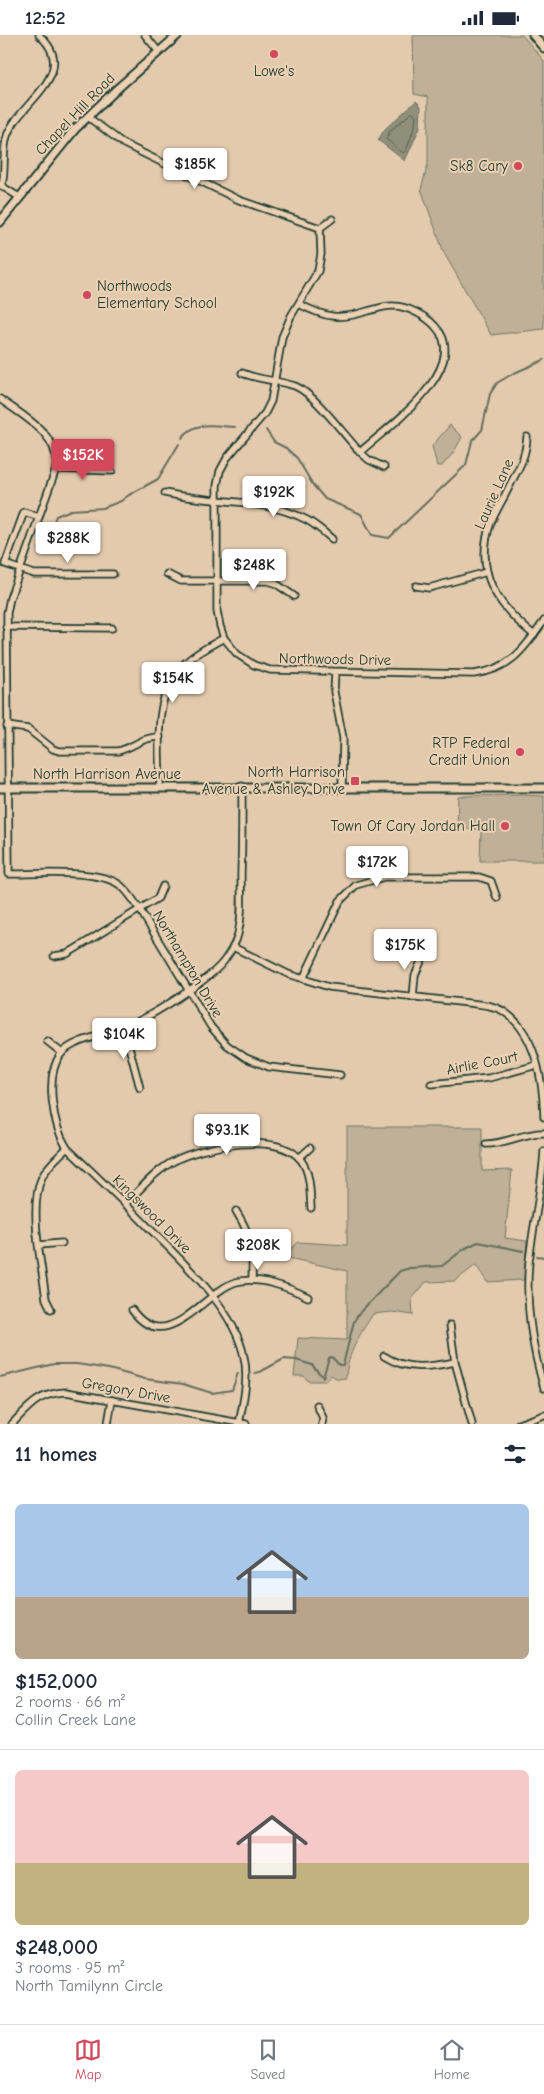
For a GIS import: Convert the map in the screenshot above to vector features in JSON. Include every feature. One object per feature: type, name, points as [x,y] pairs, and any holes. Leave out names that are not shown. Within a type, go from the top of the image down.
[{"type":"main road","name":"Chapel Hill Road","points":[[0,221],[59,147],[88,117],[178,35]]},
{"type":"main road","points":[[534,35],[544,48]]},
{"type":"main road","name":"North Harrison Avenue","points":[[4,788],[544,788]]},
{"type":"street","points":[[20,197],[1,185],[5,146],[10,130],[19,114],[43,90],[51,72],[50,49],[38,35]]},
{"type":"street","points":[[145,35],[159,52]]},
{"type":"street","points":[[88,117],[124,143],[239,200],[320,228],[332,219]]},
{"type":"street","name":"Northwoods Drive","points":[[320,228],[321,254],[318,271],[282,337],[275,382],[268,407],[224,465],[218,479],[216,500],[217,611],[224,638],[245,660],[264,669],[335,672],[481,673],[494,670],[514,659],[544,621]]},
{"type":"street","points":[[299,304],[318,313],[338,317],[351,316],[385,306],[400,306],[432,323],[444,341],[445,358],[436,377],[414,405],[360,452]]},
{"type":"street","points":[[242,373],[255,378],[292,385],[306,392],[368,460],[384,467]]},
{"type":"street","points":[[0,399],[50,439],[56,453],[56,469],[8,606],[6,627],[7,725],[4,788]]},
{"type":"street","name":"Laurie Lane","points":[[527,437],[527,452],[491,523],[485,556],[487,573],[496,596],[504,608],[534,635]]},
{"type":"street","points":[[56,469],[112,471]]},
{"type":"street","points":[[165,493],[198,499],[257,503],[288,511],[310,522],[332,539]]},
{"type":"street","points":[[39,517],[24,512],[5,564],[20,571],[34,574],[113,574]]},
{"type":"street","points":[[416,586],[429,588],[487,573]]},
{"type":"street","points":[[167,574],[181,581],[268,581],[275,583],[294,596]]},
{"type":"street","points":[[6,627],[112,628]]},
{"type":"street","points":[[160,788],[162,702],[174,677],[192,657],[224,638]]},
{"type":"street","points":[[335,672],[334,692],[343,738],[342,787]]},
{"type":"street","points":[[7,725],[28,729],[50,747],[59,751],[118,751],[128,748],[144,738],[160,737]]},
{"type":"street","points":[[47,1041],[62,1053],[76,1044],[124,1028],[216,971],[233,947],[238,935],[241,913],[242,787]]},
{"type":"street","name":"Northampton Drive","points":[[4,788],[9,874],[104,877],[122,887],[140,910],[216,1034],[227,1045],[246,1058],[277,1069],[340,1075]]},
{"type":"street","points":[[303,979],[340,901],[351,889],[362,883],[384,877],[478,877],[491,881],[497,898]]},
{"type":"street","points":[[54,956],[66,954],[158,899],[163,886]]},
{"type":"street","points":[[233,947],[273,967],[303,979],[342,989],[477,1003],[494,1007],[504,1012],[520,1028],[537,1065],[542,1088],[544,1117]]},
{"type":"street","points":[[413,997],[415,975],[425,953]]},
{"type":"street","points":[[124,1028],[140,1088]]},
{"type":"street","name":"Kingswood Drive","points":[[62,1053],[55,1068],[52,1101],[56,1127],[67,1148],[179,1257],[213,1297],[235,1329],[244,1355],[246,1387],[239,1423]]},
{"type":"street","name":"Airlie Court","points":[[431,1084],[489,1078],[537,1065]]},
{"type":"street","points":[[486,1144],[503,1143],[528,1134],[544,1133]]},
{"type":"street","points":[[125,1204],[153,1177],[174,1161],[211,1148],[236,1145],[275,1145],[286,1148],[300,1158],[308,1177],[311,1208]]},
{"type":"street","points":[[51,1309],[46,1299],[36,1205],[38,1190],[47,1169],[67,1148]]},
{"type":"street","points":[[300,1158],[310,1148]]},
{"type":"street","points":[[544,1151],[542,1193],[529,1263],[528,1300],[532,1336],[544,1388]]},
{"type":"street","points":[[236,1211],[250,1238],[253,1255],[252,1280]]},
{"type":"street","points":[[39,1245],[62,1243]]},
{"type":"street","points":[[132,1310],[145,1323],[165,1326],[181,1321],[213,1297],[236,1283],[252,1280],[282,1287],[308,1297]]},
{"type":"street","points":[[450,1325],[455,1362],[472,1424]]},
{"type":"street","points":[[384,1356],[396,1363],[410,1367],[435,1366],[455,1362]]},
{"type":"street","name":"Gregory Drive","points":[[12,1424],[35,1400],[51,1393],[66,1392],[246,1424]]},
{"type":"street","points":[[108,1424],[112,1400]]},
{"type":"street","points":[[317,1405],[323,1418],[322,1424]]},
{"type":"street","points":[[518,1424],[544,1415]]},
{"type":"shaded area","points":[[413,35],[522,35],[544,61],[544,329],[491,335],[444,253],[421,189],[428,164],[428,97],[414,94]]},
{"type":"shaded area","points":[[450,425],[462,437],[454,452],[442,466],[437,466],[432,446]]},
{"type":"shaded area","points":[[458,796],[544,796],[544,861],[480,861],[481,829],[457,829]]},
{"type":"shaded area","points":[[347,1127],[482,1127],[482,1171],[512,1170],[505,1238],[527,1241],[524,1280],[487,1282],[476,1265],[455,1281],[426,1282],[412,1299],[413,1315],[392,1312],[373,1314],[352,1352],[346,1378],[338,1379],[331,1375],[326,1381],[308,1381],[304,1376],[294,1376],[298,1338],[347,1340],[347,1271],[284,1257],[298,1242],[347,1245]]},
{"type":"water","points":[[416,101],[421,106],[420,127],[405,161],[378,140],[385,129]]},
{"type":"waterway","points":[[266,430],[274,442],[286,448],[297,458],[313,485],[325,499],[361,514],[372,535],[389,538],[466,465],[472,441],[482,430],[490,394],[497,383],[544,360]]},
{"type":"waterway","points":[[182,438],[187,432],[199,426],[235,427]]},
{"type":"waterway","points":[[39,549],[47,540],[56,516],[71,510],[103,508],[121,501],[158,479],[179,444]]},
{"type":"waterway","points":[[255,1373],[284,1359],[296,1360],[312,1365],[323,1377],[329,1358],[332,1357],[339,1365],[343,1365],[354,1321],[361,1311],[400,1271],[410,1268],[442,1266],[464,1249],[478,1242],[523,1251]]},
{"type":"waterway","points":[[537,1256],[544,1257]]},
{"type":"waterway","points":[[0,1377],[54,1364],[77,1364],[109,1369],[145,1379],[183,1384],[212,1393],[232,1390],[238,1373]]},
{"type":"place","name":"Lowe's","points":[[274,54]]},
{"type":"place","name":"Sk8 Cary","points":[[518,166]]},
{"type":"place","name":"Northwoods Elementary School","points":[[87,295]]},
{"type":"place","name":"RTP Federal Credit Union","points":[[520,752]]},
{"type":"place","name":"North Harrison Avenue & Ashley Drive","points":[[355,781]]},
{"type":"place","name":"Town Of Cary Jordan Hall","points":[[505,826]]}]
